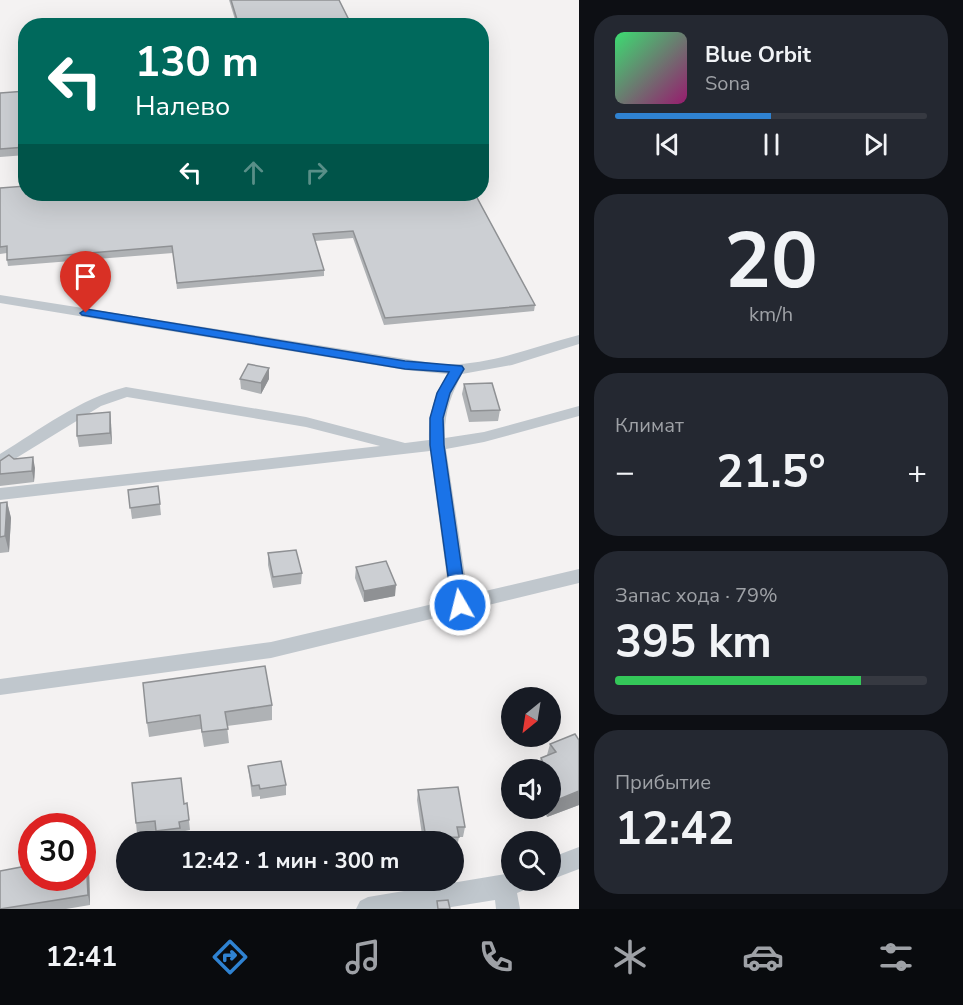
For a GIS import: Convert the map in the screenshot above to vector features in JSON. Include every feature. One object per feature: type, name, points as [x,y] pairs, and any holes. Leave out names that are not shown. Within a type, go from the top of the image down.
[{"type":"street","points":[[0,298],[405,365],[457,369],[497,364],[579,339]]},
{"type":"street","points":[[457,369],[444,393],[436,418],[437,445],[460,605]]},
{"type":"street","points":[[0,462],[95,402],[126,392],[306,422],[409,448]]},
{"type":"street","points":[[0,494],[437,445],[484,437],[579,411]]},
{"type":"street","points":[[0,687],[271,650],[579,576]]},
{"type":"street","points":[[561,865],[579,858]]},
{"type":"street","points":[[368,909],[511,892]]},
{"type":"building","points":[[231,0],[339,0],[348,18],[237,18]]},
{"type":"building","points":[[18,92],[18,148],[0,149],[0,93]]},
{"type":"building","points":[[18,187],[18,201],[479,201],[535,305],[385,318],[353,231],[313,234],[324,270],[177,283],[172,246],[7,260],[7,246],[0,247],[0,188]]},
{"type":"building","points":[[248,364],[269,368],[261,383],[240,379]]},
{"type":"building","points":[[492,383],[500,410],[471,411],[464,384]]},
{"type":"building","points":[[110,412],[110,433],[77,436],[77,415]]},
{"type":"building","points":[[9,455],[14,459],[33,457],[32,471],[0,474],[0,461]]},
{"type":"building","points":[[158,486],[160,504],[130,508],[128,490]]},
{"type":"building","points":[[7,502],[5,536],[0,537],[0,503]]},
{"type":"building","points":[[296,550],[302,573],[273,577],[268,553]]},
{"type":"building","points":[[386,561],[396,585],[364,591],[356,567]]},
{"type":"building","points":[[265,666],[272,705],[225,712],[228,729],[202,732],[200,715],[147,723],[143,683]]},
{"type":"building","points":[[575,734],[579,740],[579,791],[561,798],[561,759],[541,758],[556,752],[552,747],[561,747],[561,740]]},
{"type":"building","points":[[281,761],[286,785],[260,789],[259,785],[252,786],[248,766]]},
{"type":"building","points":[[181,778],[184,804],[187,803],[189,820],[179,822],[180,828],[156,831],[155,821],[136,823],[132,783]]},
{"type":"building","points":[[458,787],[465,827],[457,827],[458,831],[425,831],[418,790]]},
{"type":"building","points":[[18,868],[18,891],[88,891],[88,895],[0,909],[0,871]]},
{"type":"building","points":[[448,900],[450,909],[438,909],[437,901]]},
{"type":"route","points":[[86,313],[405,365],[457,369],[444,393],[436,418],[437,445],[460,605]]}]
